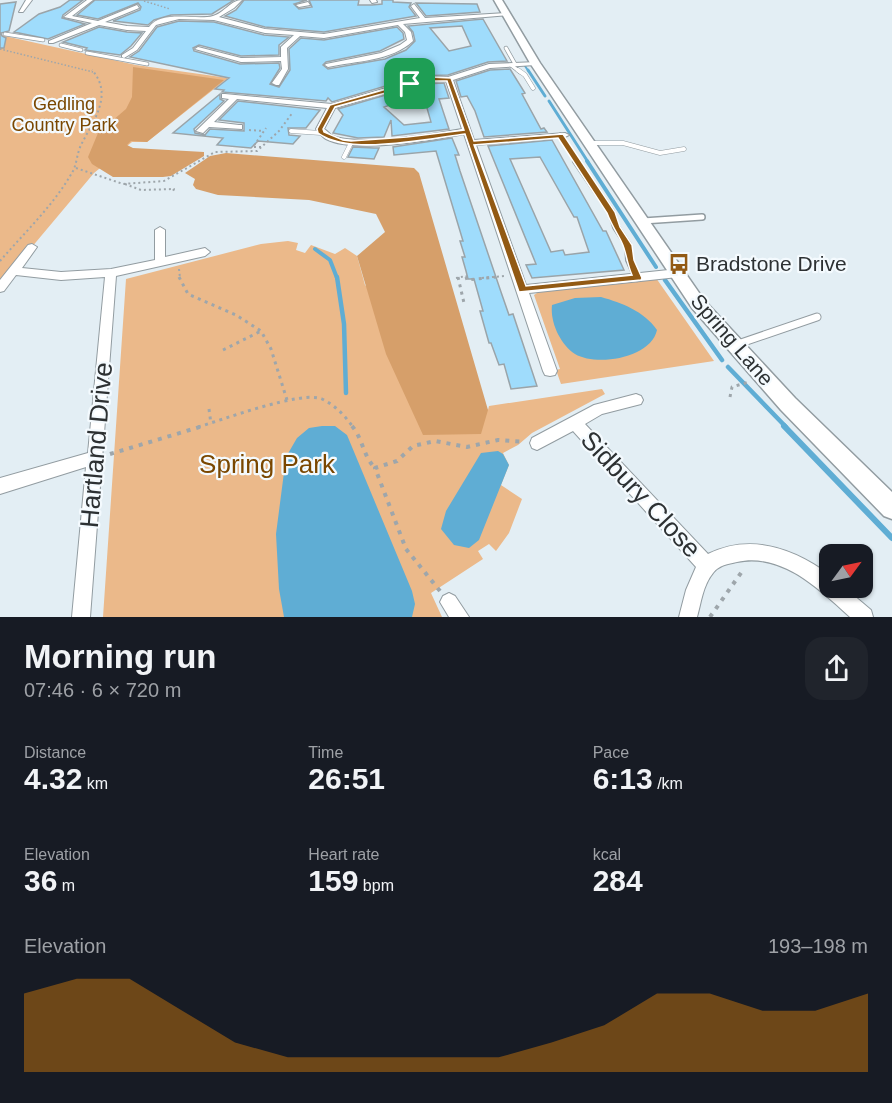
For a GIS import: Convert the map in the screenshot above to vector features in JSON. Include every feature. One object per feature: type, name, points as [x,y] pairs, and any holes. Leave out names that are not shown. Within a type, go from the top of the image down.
[{"type":"street","points":[[29,0],[23,9],[34,6]]},
{"type":"street","points":[[90,0],[67,17],[127,28],[150,29]]},
{"type":"street","points":[[214,18],[239,0]]},
{"type":"street","name":"Spring Lane","points":[[498,0],[535,63],[698,304],[765,380],[892,508]]},
{"type":"street","points":[[299,5],[308,4]]},
{"type":"street","points":[[51,42],[137,7]]},
{"type":"street","points":[[424,20],[416,8],[426,9]]},
{"type":"street","points":[[119,10],[127,11]]},
{"type":"street","points":[[124,56],[135,49],[150,29],[164,20],[192,16],[214,18],[260,30],[298,35],[334,36],[399,23],[506,15]]},
{"type":"street","points":[[333,62],[389,52],[408,44],[410,41],[408,32],[399,23]]},
{"type":"street","points":[[276,83],[284,73],[284,47],[298,35]]},
{"type":"street","points":[[43,40],[61,45]]},
{"type":"street","points":[[135,49],[145,49]]},
{"type":"street","points":[[200,52],[241,60],[285,59]]},
{"type":"street","points":[[225,96],[332,106],[423,80],[449,79],[489,66],[535,63]]},
{"type":"street","points":[[270,74],[284,73]]},
{"type":"street","points":[[449,79],[550,371]]},
{"type":"street","points":[[200,131],[235,97]]},
{"type":"street","points":[[332,106],[320,129],[321,133],[342,142],[407,139],[468,131]]},
{"type":"street","points":[[208,124],[239,127]]},
{"type":"street","points":[[542,125],[548,136]]},
{"type":"street","points":[[471,143],[563,135]]},
{"type":"street","points":[[160,230],[160,262]]},
{"type":"street","points":[[0,288],[33,247]]},
{"type":"street","points":[[14,271],[71,276],[111,273],[205,252]]},
{"type":"street","name":"Hartland Drive","points":[[81,617],[111,273]]},
{"type":"street","points":[[522,290],[678,273]]},
{"type":"street","name":"Sidbury Close","points":[[537,443],[599,409],[636,400]]},
{"type":"street","name":"Sidbury Close","points":[[574,422],[707,566]]},
{"type":"street","points":[[0,486],[94,458]]},
{"type":"street","points":[[688,617],[707,566],[717,559],[734,553],[755,552],[776,556],[801,567],[819,579]]},
{"type":"street","points":[[842,598],[864,617]]},
{"type":"street","points":[[449,602],[460,617]]},
{"type":"lane","points":[[6,34],[43,40]]},
{"type":"lane","points":[[61,45],[81,50]]},
{"type":"lane","points":[[506,48],[513,64],[525,75],[533,88]]},
{"type":"lane","points":[[87,53],[147,64]]},
{"type":"lane","points":[[117,59],[124,56]]},
{"type":"lane","points":[[291,131],[321,133]]},
{"type":"lane","points":[[563,135],[597,194],[611,212],[616,227],[628,245],[629,260],[637,278]]},
{"type":"lane","points":[[344,157],[351,143]]},
{"type":"lane","points":[[589,143],[629,144],[657,154],[668,154],[684,149]]},
{"type":"lane","points":[[642,221],[702,217]]},
{"type":"lane","points":[[735,345],[817,317]]},
{"type":"path","points":[[140,0],[192,16]]},
{"type":"path","points":[[0,49],[81,66],[98,74],[103,83],[103,98],[95,120],[79,148],[75,168],[59,192],[0,261]]},
{"type":"path","points":[[123,184],[168,180],[215,152],[255,153],[261,149],[253,147],[266,128]]},
{"type":"path","points":[[259,139],[270,140]]},
{"type":"path","points":[[256,143],[267,144]]},
{"type":"path","points":[[75,168],[141,189],[174,189],[172,193]]},
{"type":"path","points":[[178,258],[179,277],[188,294],[236,315],[261,331],[271,349],[287,400]]},
{"type":"path","points":[[464,303],[456,277],[466,276],[467,280],[510,275],[522,290]]},
{"type":"path","points":[[223,350],[261,331]]},
{"type":"path","points":[[730,397],[732,387],[765,380]]},
{"type":"path","points":[[94,458],[287,400],[320,398],[343,414],[359,434],[369,462],[375,468],[406,549],[449,602]]},
{"type":"path","points":[[209,409],[211,424]]},
{"type":"path","points":[[375,468],[397,461],[413,446],[435,441],[467,447],[498,440],[537,443]]},
{"type":"path","points":[[710,617],[741,571],[749,568]]},
{"type":"green space","name":"Gedling Country Park","points":[[0,35],[136,65],[228,78],[147,142],[132,142],[94,173],[0,285]]},
{"type":"green space","name":"Spring Park","points":[[288,241],[298,243],[296,250],[305,253],[311,245],[335,254],[345,248],[357,256],[365,285],[488,410],[489,406],[602,389],[605,394],[532,433],[518,445],[503,453],[509,465],[501,485],[522,499],[509,533],[496,551],[489,544],[478,551],[483,559],[431,593],[442,617],[103,617],[126,279],[261,244]]},
{"type":"green space","points":[[656,278],[714,361],[561,384],[556,370],[560,369],[534,295],[540,291]]},
{"type":"shaded area","points":[[133,67],[224,80],[147,142],[131,141],[127,145],[133,148],[204,152],[204,156],[171,176],[113,177],[92,164],[88,157],[98,133],[126,109],[132,97]]},
{"type":"shaded area","points":[[226,153],[414,168],[419,173],[488,410],[481,434],[423,435],[386,354],[357,256],[385,232],[376,214],[309,200],[218,195],[196,189],[193,185],[195,179],[185,173],[210,156]]},
{"type":"water","points":[[601,297],[625,305],[646,318],[657,330],[653,340],[634,353],[609,360],[585,358],[570,350],[554,325],[552,305],[575,298]]},
{"type":"water","points":[[335,426],[347,435],[412,591],[415,604],[412,617],[284,617],[279,589],[276,534],[286,457],[297,438],[309,428]]},
{"type":"water","points":[[498,451],[503,454],[509,465],[479,540],[469,548],[454,545],[441,529],[446,511],[481,453]]},
{"type":"building","points":[[70,0],[83,0],[62,18],[85,24],[48,39],[14,32],[39,14],[60,7]]},
{"type":"building","points":[[95,0],[234,0],[212,14],[171,15],[154,20],[148,25],[113,21],[140,10],[138,3],[98,19],[77,15]]},
{"type":"building","points":[[244,0],[307,0],[294,4],[299,9],[312,7],[309,0],[359,0],[358,5],[372,5],[382,4],[382,0],[393,0],[393,2],[411,3],[409,7],[416,16],[324,32],[265,27],[225,16],[236,10]]},
{"type":"building","points":[[16,2],[9,31],[1,33],[6,38],[4,48],[0,48],[0,4]]},
{"type":"building","points":[[416,3],[477,4],[480,12],[426,16]]},
{"type":"building","points":[[483,19],[507,61],[488,62],[448,75],[419,76],[332,102],[328,98],[326,101],[222,92],[224,90],[215,89],[229,78],[130,57],[139,51],[157,27],[179,21],[214,22],[264,35],[289,37],[279,45],[279,55],[241,56],[199,45],[193,48],[194,51],[240,64],[279,63],[280,68],[270,84],[279,87],[290,70],[289,49],[301,38],[324,40],[397,27],[403,33],[404,39],[380,51],[326,62],[323,65],[328,69],[385,59],[406,50],[415,41],[413,32],[408,26]],"holes":[[[462,26],[471,46],[449,51],[430,28]]]},
{"type":"building","points":[[99,27],[142,33],[120,55],[85,50],[87,48],[63,42]]},
{"type":"building","points":[[510,69],[525,93],[522,94],[541,129],[544,128],[547,132],[484,137],[475,111],[467,96],[461,97],[456,81],[490,70]]},
{"type":"building","points":[[444,83],[449,98],[439,99],[449,129],[392,136],[391,120],[384,137],[358,138],[333,133],[343,115],[338,109],[423,84]],"holes":[[[423,94],[431,122],[404,125],[384,107]]]},
{"type":"building","points":[[220,94],[220,99],[224,101],[194,129],[195,133],[205,135],[210,129],[244,131],[244,123],[219,120],[238,101],[320,110],[306,128],[288,128],[289,135],[300,136],[293,144],[258,141],[251,148],[217,145],[223,138],[173,133]]},
{"type":"building","points":[[452,138],[459,155],[455,155],[460,171],[501,292],[509,315],[513,314],[537,386],[511,389],[504,364],[499,365],[491,343],[489,343],[474,279],[468,279],[462,257],[465,257],[460,241],[463,241],[436,151],[394,155],[393,147]]},
{"type":"building","points":[[552,140],[603,231],[606,231],[624,270],[532,278],[526,265],[536,264],[488,146]],"holes":[[[540,157],[574,217],[577,217],[589,252],[565,255],[563,250],[551,252],[510,159]]]},
{"type":"building","points":[[353,147],[379,148],[374,159],[348,157]]},
{"type":"waterway","points":[[525,66],[529,72]]},
{"type":"waterway","points":[[528,70],[545,96]]},
{"type":"waterway","points":[[549,101],[588,162]]},
{"type":"waterway","points":[[587,161],[656,267]]},
{"type":"waterway","points":[[315,249],[330,260],[337,278]]},
{"type":"waterway","points":[[337,277],[344,324],[346,393]]},
{"type":"waterway","points":[[665,280],[722,360]]},
{"type":"waterway","points":[[728,367],[786,427]]},
{"type":"waterway","points":[[784,426],[892,538]]},
{"type":"place","name":"Bradstone Drive","points":[[679,264]]},
{"type":"route","points":[[410,84],[332,106],[320,129],[321,133],[342,142],[351,143],[468,131],[471,143],[560,135],[611,212],[616,227],[628,245],[629,260],[637,278],[522,290],[468,138],[468,131],[449,79],[429,79],[410,84]]}]
